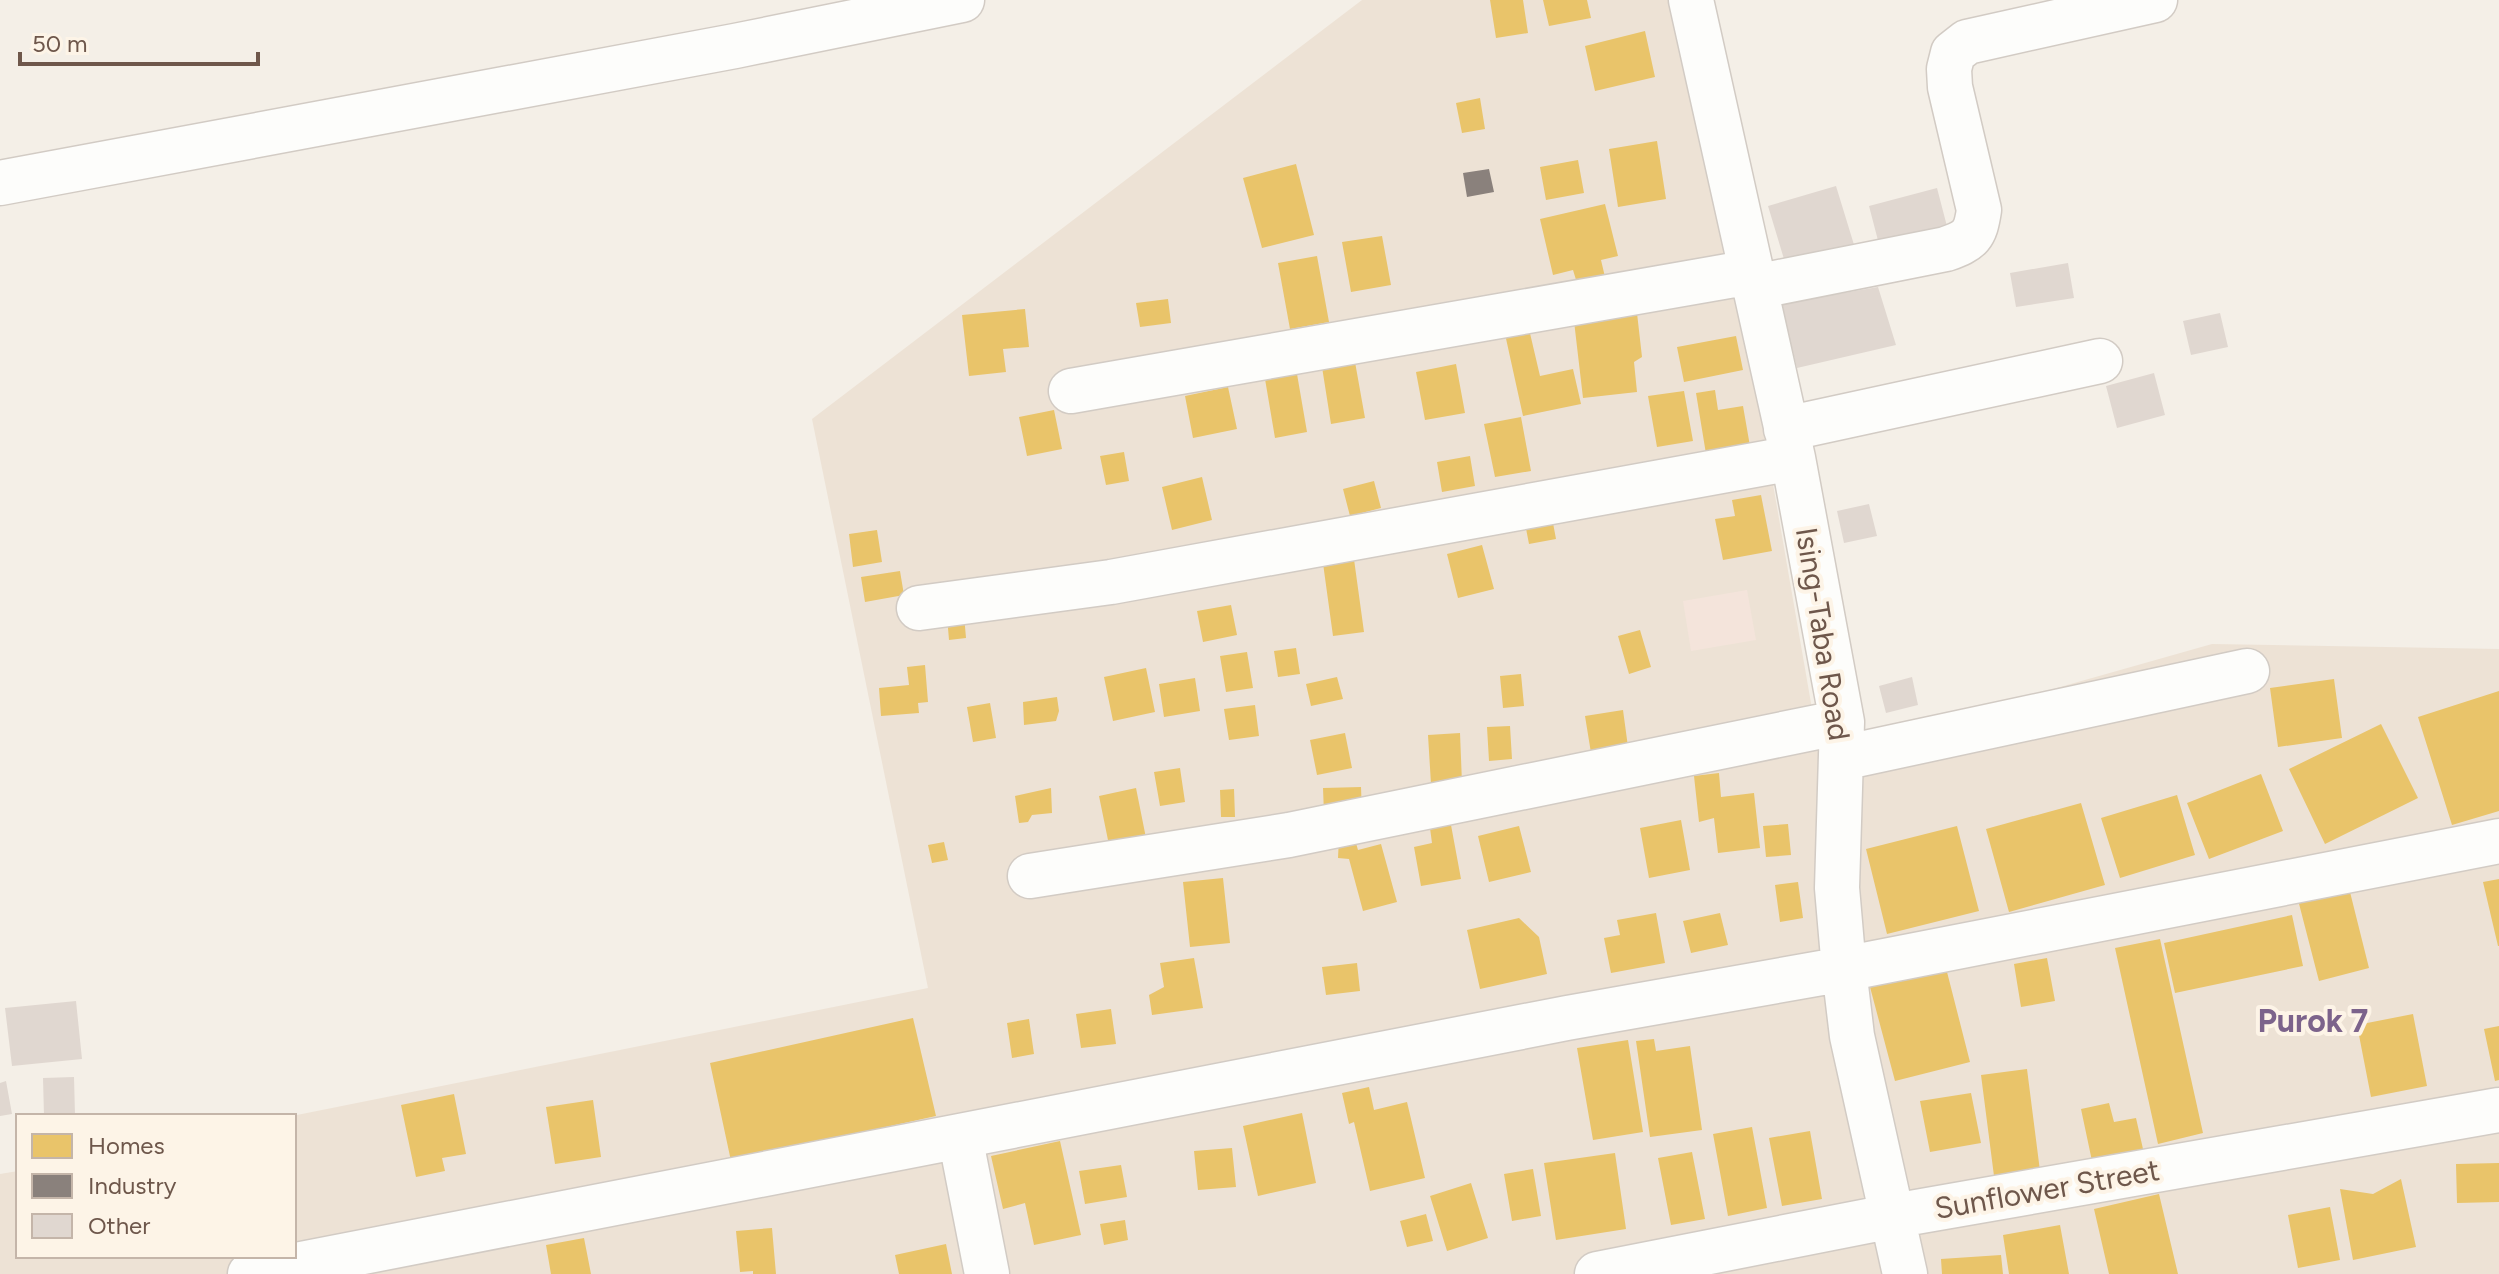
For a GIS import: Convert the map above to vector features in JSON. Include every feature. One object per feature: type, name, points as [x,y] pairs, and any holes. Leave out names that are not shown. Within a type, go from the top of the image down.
[{"type":"street","points":[[0,183],[735,46],[962,0]]},
{"type":"street","name":"Ising-Taba Road","points":[[1691,0],[1790,443],[1842,740],[1837,888],[1844,969],[1852,1036],[1905,1274]]},
{"type":"street","points":[[1071,391],[1946,249],[1964,243],[1976,230],[1979,210],[1950,87],[1949,69],[1953,53],[1967,42],[1997,34],[2155,0]]},
{"type":"street","points":[[919,608],[1111,582],[1790,443],[2100,361]]},
{"type":"street","points":[[1030,876],[1289,835],[2247,671]]},
{"type":"street","points":[[250,1274],[2499,841]]},
{"type":"street","name":"Sunflower Street","points":[[1597,1274],[1893,1216],[2499,1110]]},
{"type":"street","points":[[960,1136],[987,1274]]},
{"type":"shaded area","points":[[1362,0],[1689,0],[1820,755],[2212,644],[2499,649],[2499,1274],[0,1274],[0,1174],[16,1171],[16,1258],[296,1258],[296,1115],[928,988],[812,419]]},
{"type":"shaded area","points":[[1747,590],[1756,640],[1691,651],[1683,601]]},
{"type":"building: Homes","points":[[1490,0],[1523,0],[1528,33],[1496,38]]},
{"type":"building: Homes","points":[[1543,0],[1587,0],[1591,18],[1549,26]]},
{"type":"building: Homes","points":[[1645,31],[1655,77],[1595,91],[1585,46]]},
{"type":"building: Homes","points":[[1480,98],[1485,129],[1462,133],[1456,103]]},
{"type":"building: Homes","points":[[1657,141],[1666,199],[1618,207],[1609,149]]},
{"type":"building: Homes","points":[[1578,160],[1584,193],[1546,200],[1540,167]]},
{"type":"building: Homes","points":[[1296,164],[1314,235],[1262,248],[1243,178]]},
{"type":"building: Homes","points":[[1605,204],[1618,256],[1601,260],[1605,277],[1577,283],[1573,270],[1553,275],[1540,219]]},
{"type":"building: Homes","points":[[1382,236],[1391,285],[1351,292],[1342,242]]},
{"type":"building: Homes","points":[[1317,256],[1329,322],[1290,329],[1278,263]]},
{"type":"building: Homes","points":[[1168,299],[1171,323],[1140,327],[1136,303]]},
{"type":"building: Homes","points":[[1025,309],[1029,347],[1003,349],[1006,372],[969,376],[962,315]]},
{"type":"building: Homes","points":[[1637,313],[1642,357],[1634,362],[1637,392],[1583,398],[1574,321]]},
{"type":"building: Homes","points":[[1529,329],[1540,376],[1573,369],[1581,404],[1523,416],[1505,334]]},
{"type":"building: Homes","points":[[1736,336],[1743,370],[1684,382],[1677,347]]},
{"type":"building: Homes","points":[[1355,362],[1365,418],[1331,424],[1322,367]]},
{"type":"building: Homes","points":[[1456,364],[1465,413],[1425,420],[1416,372]]},
{"type":"building: Homes","points":[[1297,374],[1307,432],[1275,438],[1265,379]]},
{"type":"building: Homes","points":[[1228,387],[1237,429],[1193,438],[1185,396]]},
{"type":"building: Homes","points":[[1715,390],[1718,410],[1743,406],[1751,452],[1707,460],[1696,393]]},
{"type":"building: Homes","points":[[1684,391],[1693,441],[1657,447],[1648,396]]},
{"type":"building: Homes","points":[[1054,410],[1062,449],[1027,456],[1019,417]]},
{"type":"building: Homes","points":[[1521,417],[1531,471],[1495,477],[1484,424]]},
{"type":"building: Homes","points":[[1124,452],[1129,481],[1106,485],[1100,456]]},
{"type":"building: Homes","points":[[1470,456],[1475,486],[1442,492],[1437,462]]},
{"type":"building: Homes","points":[[1202,477],[1212,520],[1172,530],[1162,487]]},
{"type":"building: Homes","points":[[1374,481],[1381,508],[1350,516],[1343,489]]},
{"type":"building: Homes","points":[[1761,495],[1772,551],[1723,560],[1715,519],[1735,516],[1732,500]]},
{"type":"building: Homes","points":[[1550,507],[1556,539],[1529,544],[1523,513]]},
{"type":"building: Homes","points":[[877,530],[882,562],[853,567],[849,534]]},
{"type":"building: Homes","points":[[1482,545],[1494,589],[1458,598],[1447,554]]},
{"type":"building: Homes","points":[[1353,552],[1364,632],[1333,636],[1322,556]]},
{"type":"building: Homes","points":[[900,571],[904,595],[865,602],[861,577]]},
{"type":"building: Homes","points":[[1231,605],[1237,635],[1203,642],[1197,611]]},
{"type":"building: Homes","points":[[964,615],[966,638],[949,640],[947,616]]},
{"type":"building: Homes","points":[[1640,630],[1651,667],[1629,674],[1618,636]]},
{"type":"building: Homes","points":[[1296,648],[1300,674],[1278,677],[1274,651]]},
{"type":"building: Homes","points":[[1247,652],[1253,688],[1226,692],[1220,656]]},
{"type":"building: Homes","points":[[925,665],[928,702],[918,703],[919,713],[881,716],[879,688],[909,685],[907,667]]},
{"type":"building: Homes","points":[[1146,668],[1155,712],[1113,721],[1104,677]]},
{"type":"building: Homes","points":[[1521,674],[1524,706],[1503,708],[1500,676]]},
{"type":"building: Homes","points":[[1337,677],[1343,699],[1311,706],[1306,684]]},
{"type":"building: Homes","points":[[1195,678],[1200,711],[1164,717],[1159,684]]},
{"type":"building: Homes","points":[[2334,679],[2342,738],[2278,747],[2270,688]]},
{"type":"building: Homes","points":[[2499,691],[2499,811],[2452,825],[2418,717]]},
{"type":"building: Homes","points":[[1057,697],[1059,711],[1056,721],[1024,725],[1023,702]]},
{"type":"building: Homes","points":[[990,703],[996,738],[973,742],[967,707]]},
{"type":"building: Homes","points":[[1255,705],[1259,736],[1229,740],[1224,709]]},
{"type":"building: Homes","points":[[1623,710],[1628,747],[1591,753],[1585,716]]},
{"type":"building: Homes","points":[[2381,724],[2418,798],[2325,844],[2289,769]]},
{"type":"building: Homes","points":[[1510,726],[1512,759],[1489,761],[1487,727]]},
{"type":"building: Homes","points":[[1345,733],[1352,768],[1317,775],[1310,740]]},
{"type":"building: Homes","points":[[1460,733],[1462,783],[1431,784],[1428,735]]},
{"type":"building: Homes","points":[[1180,768],[1185,802],[1160,806],[1154,772]]},
{"type":"building: Homes","points":[[1719,773],[1721,797],[1754,793],[1760,848],[1718,853],[1714,818],[1699,822],[1694,776]]},
{"type":"building: Homes","points":[[2261,774],[2283,831],[2209,859],[2187,803]]},
{"type":"building: Homes","points":[[1361,787],[1362,813],[1324,814],[1323,788]]},
{"type":"building: Homes","points":[[1051,788],[1052,813],[1032,815],[1028,822],[1019,823],[1015,796]]},
{"type":"building: Homes","points":[[1136,788],[1146,838],[1109,845],[1099,796]]},
{"type":"building: Homes","points":[[1234,789],[1235,817],[1221,817],[1220,790]]},
{"type":"building: Homes","points":[[2177,795],[2195,855],[2120,878],[2101,818]]},
{"type":"building: Homes","points":[[2081,803],[2105,885],[2009,912],[1986,829]]},
{"type":"building: Homes","points":[[1681,820],[1690,870],[1649,878],[1640,828]]},
{"type":"building: Homes","points":[[1788,824],[1791,855],[1766,857],[1763,826]]},
{"type":"building: Homes","points":[[1451,825],[1461,879],[1421,886],[1414,847],[1432,843],[1430,828]]},
{"type":"building: Homes","points":[[1519,826],[1531,872],[1489,882],[1478,836]]},
{"type":"building: Homes","points":[[1957,826],[1979,911],[1887,934],[1866,849]]},
{"type":"building: Homes","points":[[1353,833],[1358,850],[1381,844],[1397,902],[1363,911],[1349,859],[1338,858],[1339,837]]},
{"type":"building: Homes","points":[[944,842],[948,860],[932,863],[928,845]]},
{"type":"building: Homes","points":[[1223,878],[1230,943],[1190,947],[1183,882]]},
{"type":"building: Homes","points":[[2499,879],[2499,946],[2498,946],[2483,882]]},
{"type":"building: Homes","points":[[1798,882],[1803,918],[1780,922],[1775,885]]},
{"type":"building: Homes","points":[[2348,884],[2369,968],[2319,981],[2297,896]]},
{"type":"building: Homes","points":[[1656,913],[1665,963],[1611,973],[1604,938],[1620,935],[1617,920]]},
{"type":"building: Homes","points":[[1720,913],[1728,945],[1691,953],[1683,921]]},
{"type":"building: Homes","points":[[2292,915],[2303,966],[2175,993],[2164,943]]},
{"type":"building: Homes","points":[[1519,918],[1539,937],[1547,974],[1480,989],[1467,930]]},
{"type":"building: Homes","points":[[2160,939],[2203,1133],[2158,1144],[2115,948]]},
{"type":"building: Homes","points":[[1194,958],[1203,1008],[1152,1015],[1149,995],[1164,987],[1160,963]]},
{"type":"building: Homes","points":[[2047,958],[2055,1001],[2021,1007],[2014,964]]},
{"type":"building: Homes","points":[[1357,963],[1360,991],[1326,995],[1322,967]]},
{"type":"building: Homes","points":[[1946,968],[1970,1062],[1895,1081],[1870,987]]},
{"type":"building: Homes","points":[[1111,1009],[1116,1044],[1081,1048],[1076,1014]]},
{"type":"building: Homes","points":[[2413,1014],[2427,1086],[2371,1097],[2357,1025]]},
{"type":"building: Homes","points":[[913,1018],[936,1116],[731,1161],[710,1063]]},
{"type":"building: Homes","points":[[1029,1019],[1034,1054],[1012,1058],[1007,1023]]},
{"type":"building: Homes","points":[[2499,1026],[2499,1080],[2495,1081],[2484,1029]]},
{"type":"building: Homes","points":[[1654,1039],[1656,1051],[1690,1046],[1702,1130],[1650,1137],[1636,1041]]},
{"type":"building: Homes","points":[[1628,1040],[1643,1132],[1593,1140],[1577,1048]]},
{"type":"building: Homes","points":[[2027,1069],[2040,1171],[1994,1176],[1981,1075]]},
{"type":"building: Homes","points":[[1369,1087],[1374,1110],[1407,1102],[1425,1178],[1370,1191],[1354,1122],[1349,1124],[1342,1093]]},
{"type":"building: Homes","points":[[1971,1093],[1981,1143],[1930,1152],[1920,1101]]},
{"type":"building: Homes","points":[[454,1094],[466,1154],[442,1158],[445,1171],[416,1177],[401,1105]]},
{"type":"building: Homes","points":[[593,1100],[601,1157],[555,1164],[546,1107]]},
{"type":"building: Homes","points":[[2109,1103],[2114,1122],[2136,1118],[2143,1149],[2092,1161],[2081,1109]]},
{"type":"building: Homes","points":[[1302,1113],[1316,1183],[1258,1196],[1243,1126]]},
{"type":"building: Homes","points":[[1752,1127],[1767,1208],[1728,1216],[1713,1134]]},
{"type":"building: Homes","points":[[1810,1131],[1822,1199],[1782,1206],[1769,1138]]},
{"type":"building: Homes","points":[[1060,1141],[1081,1235],[1034,1245],[1025,1203],[1003,1209],[991,1156]]},
{"type":"building: Homes","points":[[1232,1148],[1236,1187],[1198,1190],[1194,1151]]},
{"type":"building: Homes","points":[[1692,1152],[1705,1219],[1671,1225],[1658,1158]]},
{"type":"building: Homes","points":[[1615,1153],[1626,1229],[1556,1240],[1544,1163]]},
{"type":"building: Homes","points":[[2499,1163],[2499,1202],[2457,1203],[2456,1164]]},
{"type":"building: Homes","points":[[1121,1165],[1127,1197],[1085,1204],[1079,1171]]},
{"type":"building: Homes","points":[[1533,1169],[1541,1216],[1512,1221],[1504,1174]]},
{"type":"building: Homes","points":[[2401,1179],[2416,1247],[2353,1260],[2340,1189],[2373,1194]]},
{"type":"building: Homes","points":[[1471,1183],[1488,1238],[1447,1251],[1430,1196]]},
{"type":"building: Homes","points":[[2159,1194],[2178,1274],[2109,1274],[2094,1209]]},
{"type":"building: Homes","points":[[2330,1207],[2340,1260],[2298,1268],[2288,1215]]},
{"type":"building: Homes","points":[[1426,1214],[1433,1241],[1407,1247],[1400,1221]]},
{"type":"building: Homes","points":[[1125,1220],[1128,1240],[1104,1245],[1100,1224]]},
{"type":"building: Homes","points":[[2060,1225],[2069,1274],[2009,1274],[2003,1235]]},
{"type":"building: Homes","points":[[772,1228],[776,1274],[740,1272],[736,1231]]},
{"type":"building: Homes","points":[[584,1238],[591,1274],[551,1274],[546,1245]]},
{"type":"building: Homes","points":[[946,1244],[952,1274],[899,1274],[895,1255]]},
{"type":"building: Homes","points":[[2001,1255],[2003,1274],[1942,1274],[1941,1259]]},
{"type":"building: Industry","points":[[1489,169],[1494,192],[1467,197],[1463,173]]},
{"type":"building: Other","points":[[1836,186],[1855,248],[1787,269],[1768,206]]},
{"type":"building: Other","points":[[1937,188],[1949,234],[1881,252],[1869,206]]},
{"type":"building: Other","points":[[2068,263],[2074,298],[2016,307],[2010,273]]},
{"type":"building: Other","points":[[1878,287],[1896,345],[1797,368],[1781,304]]},
{"type":"building: Other","points":[[2220,313],[2228,347],[2191,355],[2183,321]]},
{"type":"building: Other","points":[[2154,373],[2165,415],[2117,428],[2106,386]]},
{"type":"building: Other","points":[[1869,504],[1877,536],[1844,543],[1837,511]]},
{"type":"building: Other","points":[[1912,677],[1918,705],[1886,713],[1879,686]]},
{"type":"building: Other","points":[[76,1001],[82,1059],[12,1066],[5,1008]]},
{"type":"building: Other","points":[[74,1077],[75,1114],[44,1114],[43,1078]]},
{"type":"building: Other","points":[[6,1081],[12,1114],[0,1116],[0,1083]]},
{"type":"district","name":"Purok 7","points":[[2313,1021]]}]
